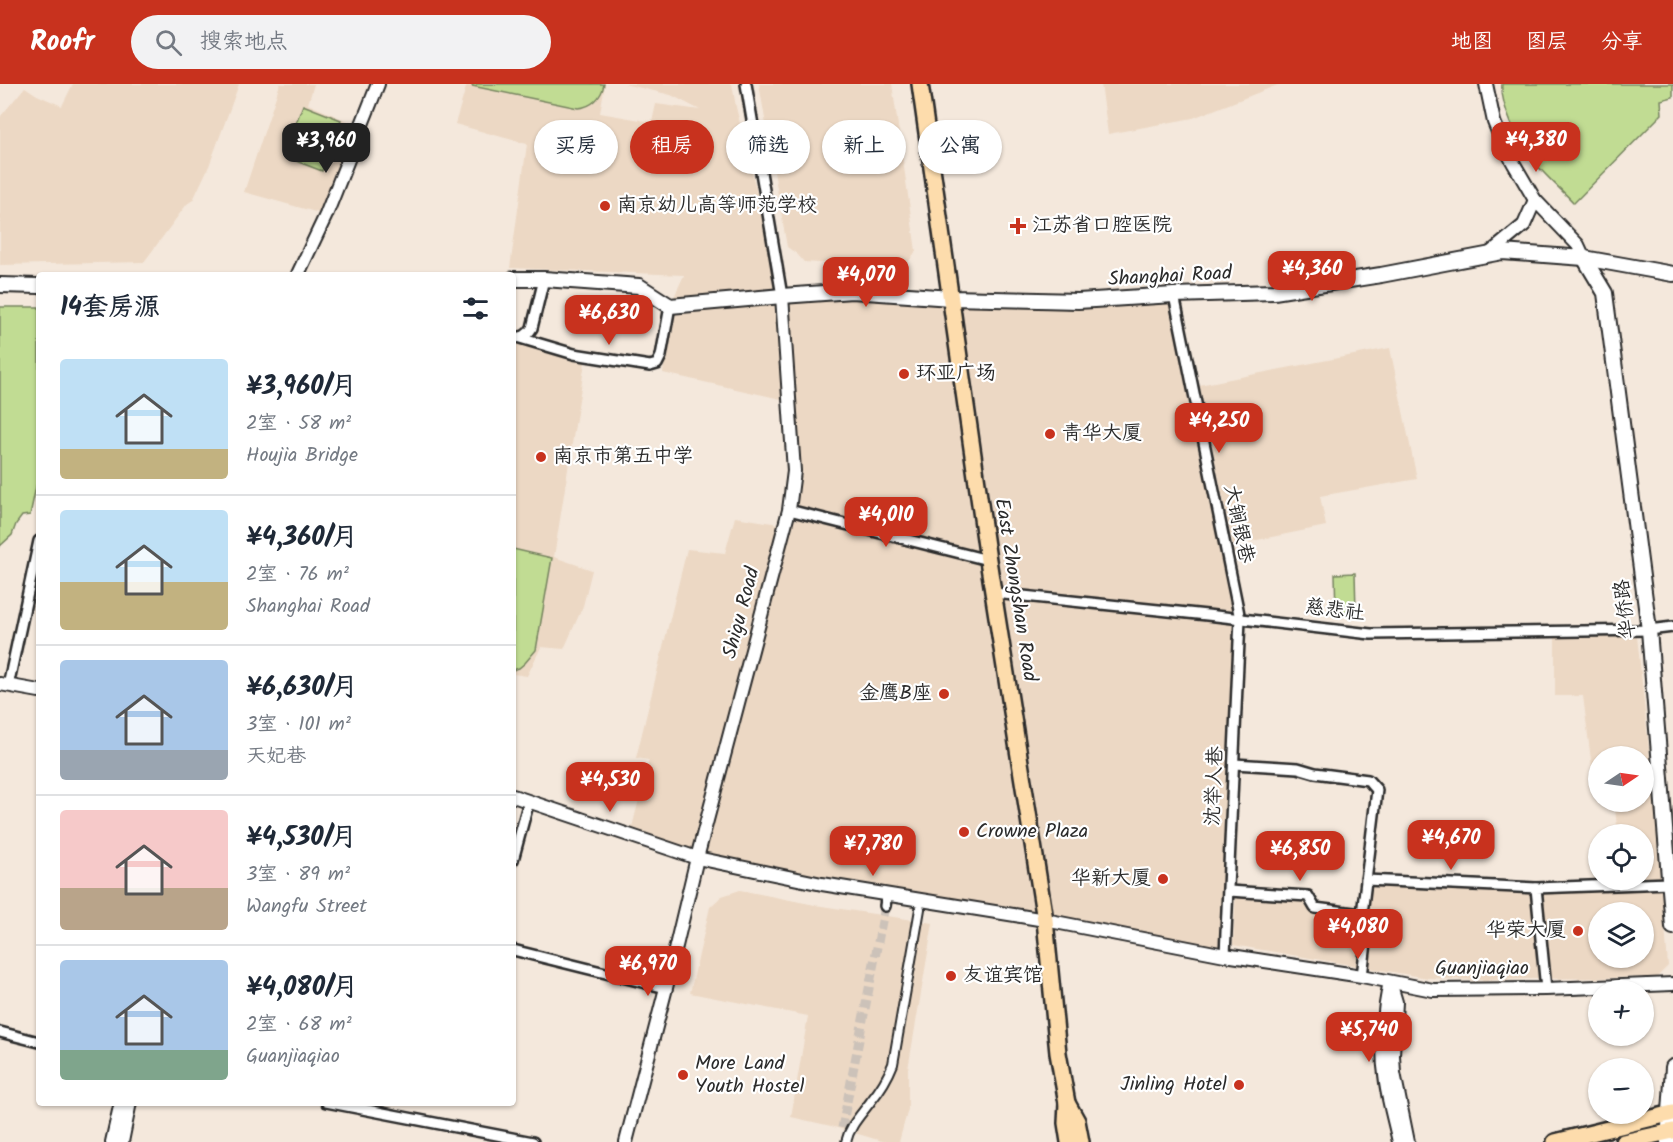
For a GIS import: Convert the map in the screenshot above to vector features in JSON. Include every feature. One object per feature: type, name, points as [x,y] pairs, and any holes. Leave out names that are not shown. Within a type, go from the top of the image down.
[{"type":"main road","name":"East Zhongshan Road","points":[[920,84],[988,560],[1045,920],[1058,1053],[1067,1103]]},
{"type":"main road","name":"Shanghai Road","points":[[670,306],[852,291],[951,298],[1078,301],[1274,292],[1502,252],[1584,258],[1673,274]]},
{"type":"main road","name":"华侨路","points":[[1584,258],[1605,293],[1649,630],[1673,927]]},
{"type":"main road","points":[[516,279],[639,286],[670,306]]},
{"type":"main road","points":[[0,285],[36,286]]},
{"type":"main road","points":[[1623,1142],[1670,1135],[1673,1067]]},
{"type":"main road","points":[[1067,1103],[1066,1123],[1069,1142]]},
{"type":"main road","points":[[1067,1103],[1077,1121],[1080,1142]]},
{"type":"main road","points":[[1555,1142],[1671,1114]]},
{"type":"street","points":[[299,272],[326,215],[378,84]]},
{"type":"street","name":"Shigu Road","points":[[626,1142],[697,858],[789,510],[794,471],[782,296],[746,84]]},
{"type":"street","points":[[1486,84],[1494,122],[1503,144],[1535,200],[1578,245],[1584,258]]},
{"type":"street","points":[[1489,254],[1524,225],[1535,200]]},
{"type":"street","points":[[516,337],[528,334],[532,328],[544,279]]},
{"type":"street","name":"大锏银巷","points":[[1174,295],[1240,619]]},
{"type":"street","points":[[516,337],[574,354],[650,366],[657,364],[661,356],[670,306]]},
{"type":"street","points":[[789,510],[988,560]]},
{"type":"street","points":[[36,553],[4,685],[36,690]]},
{"type":"street","name":"慈悲社","points":[[994,593],[1371,634],[1649,630],[1673,627]]},
{"type":"street","name":"沈举人巷","points":[[1226,955],[1240,619]]},
{"type":"street","points":[[1234,764],[1298,768],[1315,773],[1368,780],[1377,790],[1362,914]]},
{"type":"street","name":"Guanjiaqiao","points":[[516,797],[697,858],[886,900],[1045,920],[1226,955],[1362,976],[1432,990],[1546,989],[1673,984]]},
{"type":"street","points":[[516,849],[529,801]]},
{"type":"street","points":[[1366,880],[1536,888],[1670,884]]},
{"type":"street","points":[[1536,888],[1546,989]]},
{"type":"street","points":[[1229,891],[1308,896],[1315,908],[1362,914],[1369,918],[1362,976]]},
{"type":"street","points":[[846,1142],[852,1125],[871,1102],[893,1064],[920,909]]},
{"type":"street","points":[[516,951],[666,988]]},
{"type":"street","points":[[1390,982],[1385,1026],[1384,1072],[1399,1142]]},
{"type":"street","points":[[1390,982],[1396,1002],[1394,1073],[1408,1142]]},
{"type":"street","points":[[0,1032],[36,1041]]},
{"type":"street","points":[[112,1142],[120,1106]]},
{"type":"street","points":[[122,1142],[129,1106]]},
{"type":"street","points":[[347,1106],[533,1142]]},
{"type":"shaded area","points":[[73,84],[239,84],[209,166],[193,200],[187,204],[144,262],[0,265],[0,117],[25,87],[62,106]]},
{"type":"shaded area","points":[[280,84],[314,84],[308,104],[361,127],[326,215],[244,192]]},
{"type":"shaded area","points":[[467,84],[605,84],[600,113],[640,120],[630,120],[630,174],[714,174],[714,120],[652,120],[656,104],[700,110],[671,95],[624,84],[732,84],[739,120],[726,120],[726,174],[752,174],[782,296],[1174,295],[1240,619],[1225,955],[822,884],[630,835],[649,760],[636,758],[687,549],[725,553],[735,517],[786,525],[789,510],[790,401],[663,373],[670,306],[684,275],[510,268],[527,144],[455,124]]},
{"type":"shaded area","points":[[759,84],[892,84],[897,120],[822,120],[822,174],[905,174],[916,251],[904,268],[804,262],[787,247],[774,174],[810,174],[810,120],[765,120]]},
{"type":"shaded area","points":[[1101,84],[1280,84],[1193,118],[1108,134]]},
{"type":"shaded area","name":"南京市第五中学","points":[[516,338],[586,356],[554,557],[592,570],[583,606],[564,649],[541,647],[527,676],[516,674]]},
{"type":"shaded area","points":[[1390,348],[1417,479],[1320,496],[1326,526],[1233,545],[1199,385]]},
{"type":"shaded area","points":[[1637,636],[1649,746],[1589,746],[1583,696],[1555,696],[1555,637]]},
{"type":"shaded area","points":[[1654,796],[1668,966],[1657,977],[1475,980],[1428,978],[1233,945],[1236,891],[1308,896],[1315,908],[1361,914],[1366,880],[1536,888],[1588,886],[1588,890],[1654,890],[1654,824],[1617,824],[1615,812],[1654,812]]},
{"type":"shaded area","points":[[740,890],[815,905],[933,923],[908,1069],[908,1109],[899,1142],[885,1142],[791,1117],[808,1016],[690,993],[710,907],[722,896]]},
{"type":"green space","points":[[473,84],[604,84],[596,100],[588,106],[578,108],[472,86]]},
{"type":"green space","points":[[1502,84],[1673,84],[1673,97],[1661,100],[1662,114],[1574,203],[1526,151],[1507,112]]},
{"type":"green space","points":[[303,105],[341,120],[322,171],[283,156]]},
{"type":"green space","points":[[0,307],[36,307],[36,487],[30,515],[22,516],[12,535],[0,546]]},
{"type":"green space","points":[[516,550],[552,558],[536,650],[516,669]]},
{"type":"green space","points":[[1355,573],[1356,612],[1336,613],[1335,574]]},
{"type":"tunnel","points":[[842,1128],[885,906]]},
{"type":"place","name":"南京幼儿高等师范学校","points":[[605,206]]},
{"type":"place","name":"江苏省口腔医院","points":[[1018,226]]},
{"type":"place","name":"环亚广场","points":[[904,374]]},
{"type":"place","name":"青华大厦","points":[[1050,434]]},
{"type":"place","name":"南京市第五中学","points":[[541,457]]},
{"type":"place","name":"金鹰B座","points":[[944,694]]},
{"type":"place","name":"Crowne Plaza","points":[[964,832]]},
{"type":"place","name":"华新大厦","points":[[1163,879]]},
{"type":"place","name":"华荣大厦","points":[[1578,931]]},
{"type":"place","name":"友谊宾馆","points":[[951,976]]},
{"type":"place","name":"More Land Youth Hostel","points":[[683,1075]]},
{"type":"place","name":"Jinling Hotel","points":[[1239,1085]]}]
